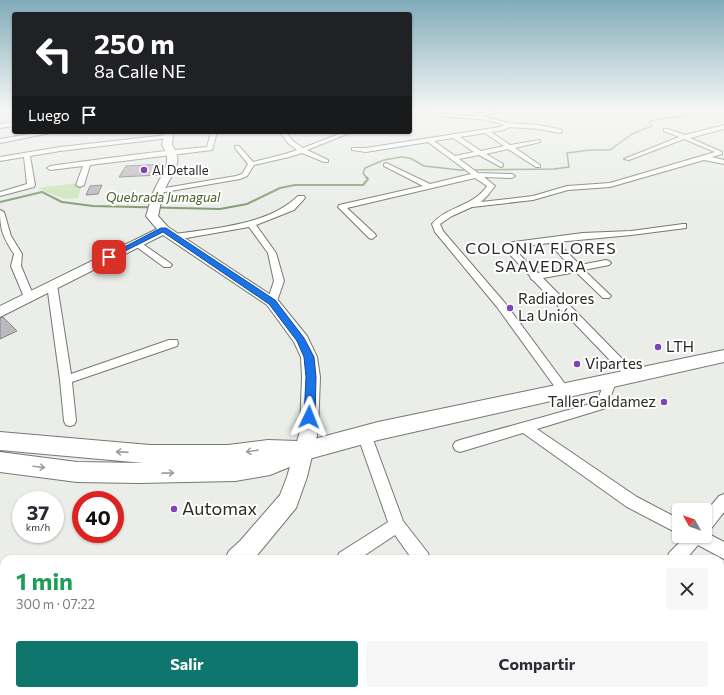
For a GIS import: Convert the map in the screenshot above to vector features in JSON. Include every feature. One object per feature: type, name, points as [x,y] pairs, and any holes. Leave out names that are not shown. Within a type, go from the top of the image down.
[{"type":"main road","points":[[0,462],[77,472],[139,473],[235,471],[270,465],[305,450],[364,434],[724,356]]},
{"type":"main road","points":[[0,441],[150,454],[228,454],[268,449],[305,450]]},
{"type":"street","points":[[0,159],[101,143]]},
{"type":"street","points":[[167,143],[172,152],[172,165],[156,201],[152,216],[169,233],[272,302],[301,340],[309,357],[311,377],[309,430],[305,450],[288,500],[241,555]]},
{"type":"street","points":[[50,168],[172,152],[210,149],[212,148],[213,143]]},
{"type":"street","points":[[293,143],[302,150],[326,161]]},
{"type":"street","points":[[251,164],[287,156],[319,143]]},
{"type":"street","points":[[354,149],[366,150],[407,143]]},
{"type":"street","points":[[434,143],[491,186],[489,191],[474,205]]},
{"type":"street","points":[[465,143],[501,166]]},
{"type":"street","points":[[502,143],[538,166]]},
{"type":"street","points":[[454,158],[531,143]]},
{"type":"street","points":[[627,159],[668,143]]},
{"type":"street","points":[[564,391],[501,305],[474,271],[439,232],[436,224],[441,219],[474,205],[547,196],[567,188],[610,185],[705,158],[720,152],[700,143]]},
{"type":"street","points":[[237,147],[251,164]]},
{"type":"street","points":[[0,194],[28,186],[32,183],[27,154]]},
{"type":"street","points":[[705,158],[724,162]]},
{"type":"street","points":[[80,185],[87,163]]},
{"type":"street","points":[[156,201],[238,178],[244,175],[251,164]]},
{"type":"street","points":[[386,166],[429,186]]},
{"type":"street","points":[[372,236],[342,207],[429,186],[472,172],[512,176]]},
{"type":"street","points":[[0,312],[137,243],[169,233],[252,224],[291,208],[301,198]]},
{"type":"street","points":[[0,212],[1,224],[18,254],[16,266],[29,297]]},
{"type":"street","points":[[252,224],[272,253],[279,281],[272,302]]},
{"type":"street","points":[[632,376],[534,277],[506,246],[583,236],[631,233],[683,226]]},
{"type":"street","points":[[551,240],[606,296]]},
{"type":"street","points":[[137,243],[167,265]]},
{"type":"street","points":[[534,277],[606,263]]},
{"type":"street","points":[[52,286],[66,380],[70,421]]},
{"type":"street","points":[[66,380],[173,343]]},
{"type":"street","points":[[460,446],[602,405],[611,380]]},
{"type":"street","points":[[526,428],[632,502],[672,522]]},
{"type":"street","points":[[364,434],[397,525],[419,555]]},
{"type":"street","points":[[712,516],[724,501]]},
{"type":"street","points":[[351,555],[397,525]]},
{"type":"street","points":[[679,555],[690,543]]},
{"type":"street","points":[[710,543],[724,551]]},
{"type":"green space","points":[[78,183],[77,186],[81,186],[78,198],[65,199],[37,188]]},
{"type":"building","name":"Al Detalle","points":[[165,164],[160,175],[119,177],[126,166]]},
{"type":"building","points":[[102,185],[98,194],[86,195],[90,186]]},
{"type":"building","points":[[3,317],[17,331],[0,339],[0,318]]},
{"type":"waterway","name":"Quebrada Jumagual","points":[[367,178],[363,173],[365,168],[384,160],[401,157],[410,158],[424,166],[460,170],[554,169],[569,167],[567,153],[590,150],[610,150],[619,143]]},
{"type":"waterway","name":"Quebrada Jumagual","points":[[0,202],[42,192],[62,202],[93,206],[220,209],[247,204],[280,188],[295,185],[363,185],[368,179],[367,178]]},
{"type":"place","name":"Al Detalle","points":[[144,170]]},
{"type":"place","name":"Radiadores La Unión","points":[[510,308]]},
{"type":"place","name":"LTH","points":[[658,347]]},
{"type":"place","name":"Vipartes","points":[[577,364]]},
{"type":"place","name":"Taller Galdamez","points":[[664,402]]},
{"type":"place","name":"Automax","points":[[174,509]]},
{"type":"district","name":"COLONIA FLORES SAAVEDRA","points":[[541,257]]},
{"type":"route","points":[[109,257],[164,230],[272,302],[301,340],[309,357],[311,377],[309,417]]}]
